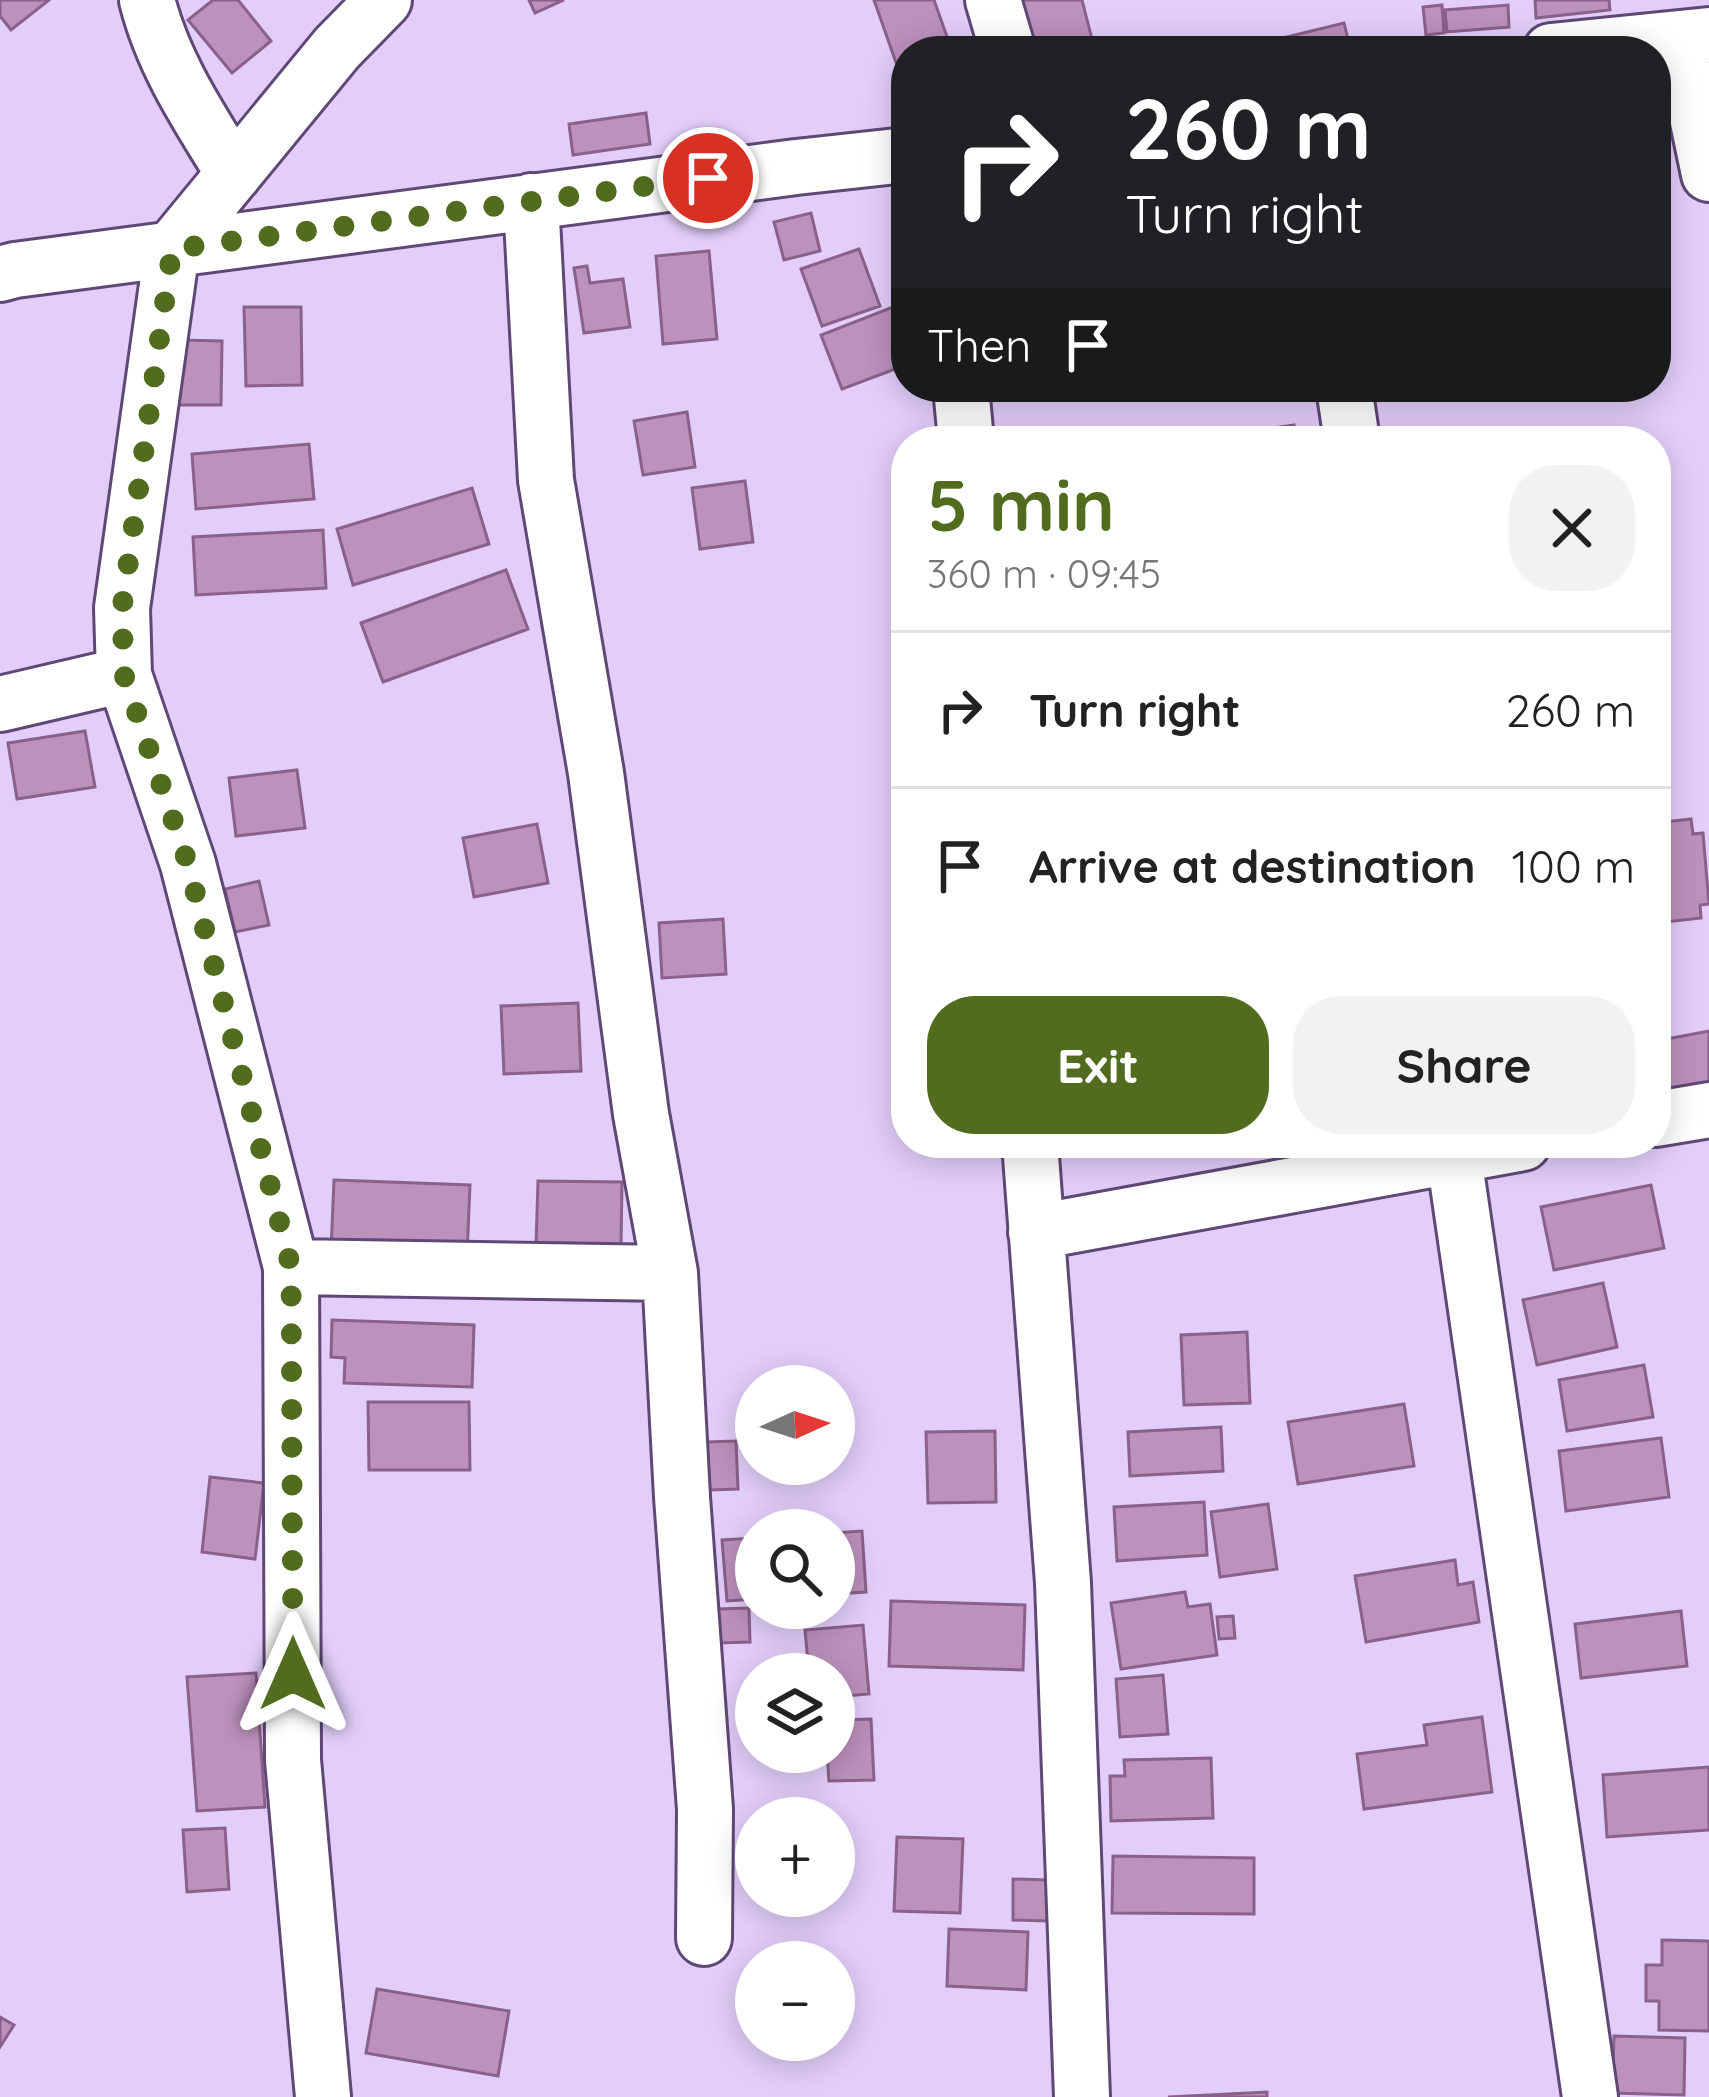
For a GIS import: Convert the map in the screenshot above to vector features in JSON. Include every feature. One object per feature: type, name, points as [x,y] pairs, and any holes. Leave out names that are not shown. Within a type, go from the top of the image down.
[{"type":"street","points":[[147,0],[163,48],[192,107],[234,174]]},
{"type":"street","points":[[322,2097],[293,1760],[291,1267],[188,864],[124,675],[122,608],[172,249],[337,48],[384,0]]},
{"type":"street","points":[[993,0],[1004,36]]},
{"type":"street","points":[[1695,37],[1709,174]]},
{"type":"street","points":[[0,274],[891,157]]},
{"type":"street","points":[[531,202],[546,480],[596,772],[641,1114],[670,1273],[705,1809],[704,1938]]},
{"type":"street","points":[[0,704],[124,675]]},
{"type":"street","points":[[1671,1117],[1709,1110]]},
{"type":"street","points":[[1031,1158],[1063,1583],[1082,2097]]},
{"type":"street","points":[[1036,1232],[1408,1158]]},
{"type":"street","points":[[1454,1158],[1590,2097]]},
{"type":"street","points":[[291,1267],[670,1273]]},
{"type":"building","points":[[0,0],[49,0],[11,30],[0,16]]},
{"type":"building","points":[[213,0],[238,0],[271,41],[232,73],[188,20]]},
{"type":"building","points":[[529,0],[564,0],[535,13]]},
{"type":"building","points":[[874,0],[934,0],[947,36],[891,36],[891,48]]},
{"type":"building","points":[[1020,0],[1082,0],[1091,36],[1030,36]]},
{"type":"building","points":[[1535,0],[1609,0],[1610,10],[1536,18]]},
{"type":"building","points":[[1442,5],[1444,33],[1426,35],[1423,7]]},
{"type":"building","points":[[1508,5],[1509,27],[1447,32],[1445,10]]},
{"type":"building","points":[[1344,23],[1347,36],[1290,36]]},
{"type":"building","points":[[646,113],[650,144],[573,155],[569,124]]},
{"type":"building","points":[[811,213],[820,251],[784,260],[774,222]]},
{"type":"building","points":[[859,249],[880,306],[822,326],[801,269]]},
{"type":"building","points":[[709,251],[717,339],[663,344],[656,256]]},
{"type":"building","points":[[587,266],[590,283],[623,279],[630,327],[584,333],[574,268]]},
{"type":"building","points":[[244,307],[301,307],[302,385],[246,386]]},
{"type":"building","points":[[891,308],[891,371],[842,389],[821,335]]},
{"type":"building","points":[[180,340],[222,341],[221,405],[179,405]]},
{"type":"building","points":[[687,412],[695,467],[643,475],[634,421]]},
{"type":"building","points":[[309,444],[314,499],[196,509],[192,454]]},
{"type":"building","points":[[745,481],[753,542],[700,549],[692,488]]},
{"type":"building","points":[[472,488],[489,544],[353,585],[337,529]]},
{"type":"building","points":[[323,530],[326,588],[196,595],[193,537]]},
{"type":"building","points":[[506,570],[528,629],[383,682],[361,623]]},
{"type":"building","points":[[85,731],[95,787],[17,799],[8,743]]},
{"type":"building","points":[[297,770],[305,828],[236,836],[229,778]]},
{"type":"building","points":[[1691,819],[1693,834],[1703,833],[1709,904],[1700,905],[1701,918],[1671,921],[1671,821]]},
{"type":"building","points":[[537,824],[548,883],[474,897],[463,838]]},
{"type":"building","points":[[259,881],[269,925],[235,932],[225,889]]},
{"type":"building","points":[[723,919],[726,974],[662,978],[659,923]]},
{"type":"building","points":[[578,1003],[581,1071],[504,1074],[501,1006]]},
{"type":"building","points":[[1709,1031],[1709,1095],[1671,1102],[1671,1038]]},
{"type":"building","points":[[1297,1158],[1332,1158],[1298,1168]]},
{"type":"building","points":[[334,1180],[470,1185],[467,1256],[331,1250]]},
{"type":"building","points":[[538,1181],[622,1182],[621,1247],[536,1244]]},
{"type":"building","points":[[1651,1185],[1664,1248],[1554,1270],[1541,1207]]},
{"type":"building","points":[[1603,1283],[1617,1347],[1537,1365],[1523,1300]]},
{"type":"building","points":[[332,1320],[474,1325],[472,1387],[344,1383],[345,1358],[331,1357]]},
{"type":"building","points":[[1247,1332],[1250,1403],[1184,1405],[1181,1335]]},
{"type":"building","points":[[1644,1365],[1653,1417],[1567,1431],[1559,1380]]},
{"type":"building","points":[[368,1402],[469,1402],[470,1470],[369,1470]]},
{"type":"building","points":[[1404,1404],[1414,1466],[1298,1484],[1288,1422]]},
{"type":"building","points":[[1221,1427],[1223,1471],[1130,1476],[1128,1432]]},
{"type":"building","points":[[995,1431],[996,1502],[928,1503],[926,1432]]},
{"type":"building","points":[[1661,1438],[1669,1497],[1566,1511],[1559,1451]]},
{"type":"building","points":[[735,1441],[738,1489],[710,1490],[707,1442]]},
{"type":"building","points":[[210,1477],[264,1483],[255,1559],[202,1552]]},
{"type":"building","points":[[1204,1502],[1207,1555],[1117,1561],[1114,1507]]},
{"type":"building","points":[[1268,1504],[1277,1569],[1220,1577],[1211,1512]]},
{"type":"building","points":[[862,1531],[866,1592],[855,1593],[855,1532]]},
{"type":"building","points":[[735,1539],[735,1600],[727,1601],[722,1540]]},
{"type":"building","points":[[1455,1560],[1458,1585],[1473,1582],[1479,1622],[1366,1642],[1355,1576]]},
{"type":"building","points":[[1185,1592],[1188,1607],[1210,1604],[1217,1655],[1121,1669],[1111,1603]]},
{"type":"building","points":[[891,1601],[1025,1605],[1023,1670],[889,1666]]},
{"type":"building","points":[[735,1608],[735,1629],[750,1629],[750,1642],[719,1643],[717,1609]]},
{"type":"building","points":[[1681,1611],[1687,1666],[1581,1678],[1575,1624]]},
{"type":"building","points":[[1233,1616],[1235,1638],[1219,1639],[1217,1617]]},
{"type":"building","points":[[863,1625],[869,1694],[855,1695],[855,1653],[807,1653],[805,1630]]},
{"type":"building","points":[[256,1673],[265,1807],[197,1811],[187,1677]]},
{"type":"building","points":[[1163,1675],[1168,1734],[1120,1737],[1116,1679]]},
{"type":"building","points":[[1482,1717],[1492,1792],[1364,1809],[1357,1754],[1427,1745],[1424,1725]]},
{"type":"building","points":[[855,1719],[871,1719],[874,1780],[829,1781],[828,1773],[855,1773]]},
{"type":"building","points":[[1211,1758],[1213,1818],[1111,1821],[1110,1776],[1125,1776],[1124,1760]]},
{"type":"building","points":[[1709,1767],[1709,1830],[1607,1837],[1603,1775]]},
{"type":"building","points":[[225,1828],[229,1889],[187,1892],[183,1830]]},
{"type":"building","points":[[897,1837],[963,1839],[960,1913],[894,1911]]},
{"type":"building","points":[[1113,1856],[1254,1858],[1254,1914],[1112,1913]]},
{"type":"building","points":[[1013,1879],[1048,1880],[1047,1921],[1013,1920]]},
{"type":"building","points":[[949,1929],[1028,1932],[1026,1990],[947,1986]]},
{"type":"building","points":[[1662,1940],[1709,1941],[1709,2031],[1659,2030],[1659,2001],[1646,2001],[1646,1965],[1662,1965]]},
{"type":"building","points":[[377,1989],[509,2011],[498,2076],[366,2053]]},
{"type":"building","points":[[0,2017],[14,2025],[0,2047]]},
{"type":"building","points":[[1614,2036],[1685,2038],[1684,2095],[1612,2093]]},
{"type":"building","points":[[1267,2092],[1267,2097],[1168,2097]]},
{"type":"route","points":[[293,1674],[291,1267],[188,864],[124,675],[122,608],[172,249],[708,178]]}]
